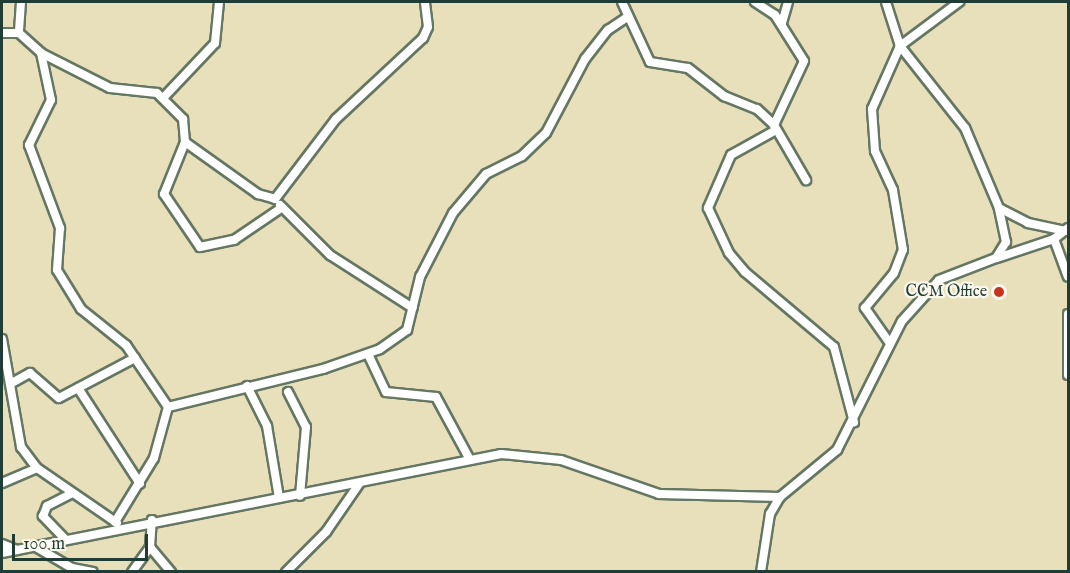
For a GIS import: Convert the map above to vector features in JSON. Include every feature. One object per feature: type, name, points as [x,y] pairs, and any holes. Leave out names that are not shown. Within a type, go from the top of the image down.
[{"type":"street","points":[[19,33],[21,2]]},
{"type":"street","points":[[164,97],[212,49],[219,2]]},
{"type":"street","points":[[275,199],[336,119],[423,38],[428,27],[425,2]]},
{"type":"street","points":[[622,2],[626,18],[650,62],[688,69],[775,127],[806,180]]},
{"type":"street","points":[[755,2],[782,22],[804,61],[775,127],[731,155],[708,208],[729,253],[745,272],[834,347],[854,422]]},
{"type":"street","points":[[782,22],[788,2]]},
{"type":"street","points":[[886,2],[900,46],[961,120],[999,208],[1006,242],[996,258]]},
{"type":"street","points":[[890,342],[865,308],[894,273],[903,250],[872,124],[879,87],[900,46],[959,2]]},
{"type":"street","points":[[168,407],[368,354],[407,330],[434,246],[471,188],[546,133],[585,59],[608,30],[626,18]]},
{"type":"street","points":[[2,33],[19,33],[41,53],[110,88],[164,97],[183,118],[185,142],[164,194],[200,247],[234,240],[281,208]]},
{"type":"street","points":[[41,53],[51,100],[29,145],[60,228],[57,270],[81,309],[135,358],[168,407],[154,458],[118,524]]},
{"type":"street","points":[[185,142],[258,194],[275,199],[281,208],[330,255],[413,308]]},
{"type":"street","points":[[999,208],[1028,223],[1067,229]]},
{"type":"street","points":[[761,572],[765,529],[780,497],[837,450],[854,422],[890,342],[939,280],[1054,239],[1067,229]]},
{"type":"street","points":[[1054,239],[1068,277]]},
{"type":"street","points":[[1068,315],[1068,375]]},
{"type":"street","points":[[2,339],[16,438],[37,468],[71,494],[118,524]]},
{"type":"street","points":[[368,354],[386,392],[436,397],[469,458]]},
{"type":"street","points":[[10,384],[30,372],[54,398],[135,358]]},
{"type":"street","points":[[248,386],[267,426],[279,498]]},
{"type":"street","points":[[78,388],[140,484]]},
{"type":"street","points":[[288,392],[306,427],[300,496]]},
{"type":"street","points":[[2,553],[36,547],[118,524],[300,496],[469,458],[501,453],[551,458],[658,494],[780,497]]},
{"type":"street","points":[[2,483],[37,468]]},
{"type":"street","points":[[286,572],[326,532],[359,484]]},
{"type":"street","points":[[65,539],[43,516],[47,506],[71,494]]},
{"type":"street","points":[[132,572],[150,547],[152,520]]},
{"type":"street","points":[[2,544],[18,550]]},
{"type":"street","points":[[36,547],[69,569],[93,572]]},
{"type":"street","points":[[150,547],[171,572]]},
{"type":"place","name":"CCM Office","points":[[999,292]]}]
